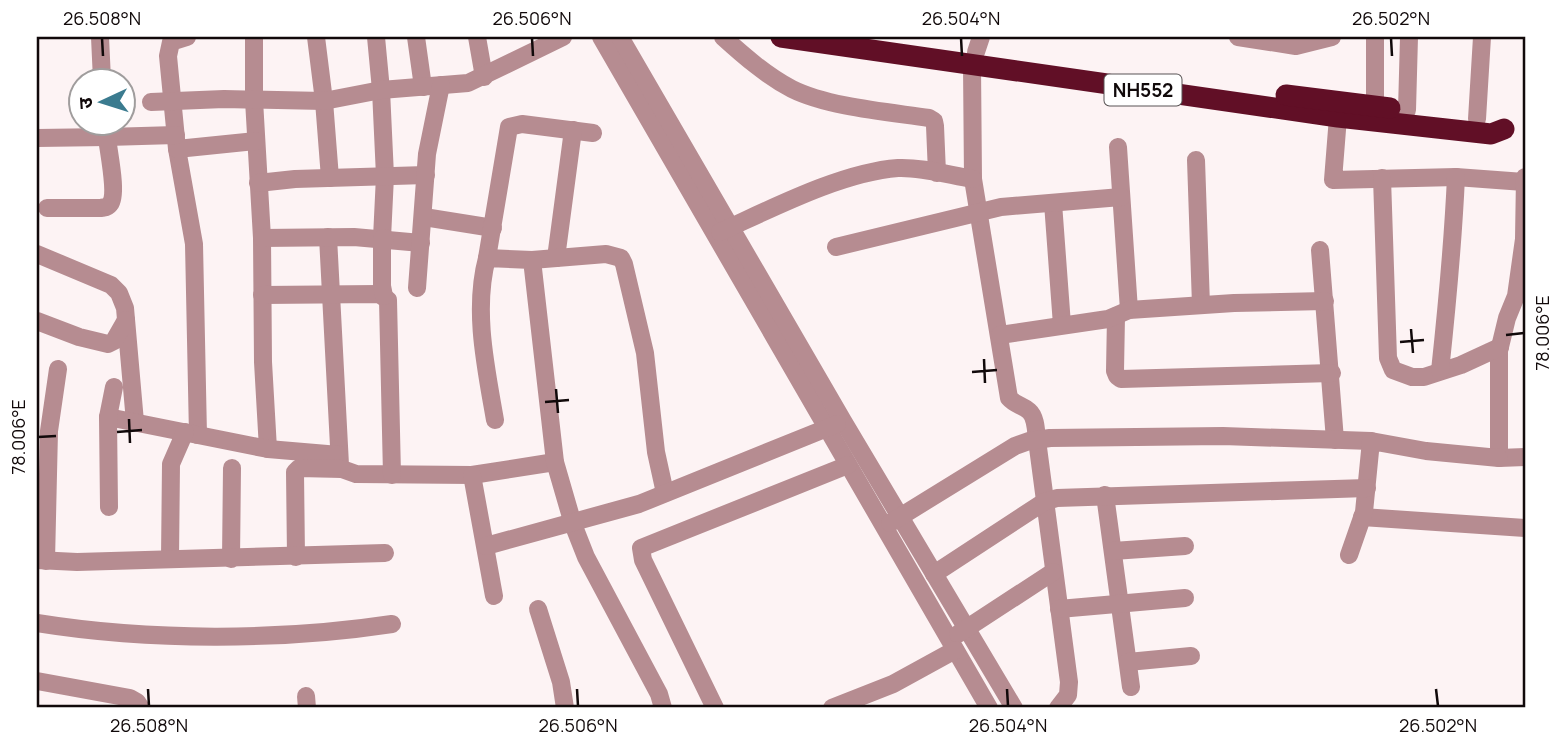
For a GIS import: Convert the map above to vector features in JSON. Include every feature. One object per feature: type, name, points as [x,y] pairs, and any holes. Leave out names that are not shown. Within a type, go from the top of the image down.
[{"type":"highway","name":"NH552","points":[[781,37],[976,52],[1338,117],[1491,134],[1515,130]]},
{"type":"highway","name":"NH552","points":[[880,37],[1477,119],[1515,130]]},
{"type":"street","points":[[100,37],[101,66]]},
{"type":"street","points":[[170,559],[171,464],[191,434],[194,244],[176,142],[169,47],[171,42],[187,37]]},
{"type":"street","points":[[254,37],[254,100],[262,238],[268,449]]},
{"type":"street","points":[[316,37],[330,178]]},
{"type":"street","points":[[376,37],[382,90],[385,176],[382,286],[390,308],[392,475]]},
{"type":"street","points":[[416,37],[432,86],[417,288]]},
{"type":"street","points":[[477,37],[484,77]]},
{"type":"street","points":[[151,102],[324,101],[382,90],[468,83],[563,37]]},
{"type":"street","points":[[601,37],[722,231],[892,522],[952,645],[989,708]]},
{"type":"street","points":[[620,37],[722,231]]},
{"type":"street","points":[[723,37],[772,78],[795,90],[832,102],[934,121],[937,173]]},
{"type":"street","points":[[1238,37],[1296,46],[1332,37]]},
{"type":"street","points":[[1375,106],[1376,37]]},
{"type":"street","points":[[1408,110],[1409,37]]},
{"type":"street","points":[[1477,119],[1482,37]]},
{"type":"street","points":[[976,52],[973,179],[1009,398],[1013,404],[1029,411],[1034,417],[1069,682],[1068,695],[1058,708]]},
{"type":"street","points":[[1338,117],[1333,180],[1456,177],[1525,180],[1521,296],[1507,318],[1500,346],[1499,458]]},
{"type":"street","points":[[495,420],[481,312],[482,278],[509,127],[522,124],[593,133]]},
{"type":"street","points":[[556,258],[573,130]]},
{"type":"street","points":[[37,138],[66,135]]},
{"type":"street","points":[[136,135],[176,142],[256,141]]},
{"type":"street","points":[[47,208],[108,207],[112,202],[113,192],[107,136]]},
{"type":"street","points":[[1118,147],[1122,313],[1115,371],[1117,376],[1121,379],[1332,373]]},
{"type":"street","points":[[1196,160],[1200,305]]},
{"type":"street","points":[[722,231],[808,192],[869,173],[900,168],[973,179]]},
{"type":"street","points":[[258,183],[426,175]]},
{"type":"street","points":[[1440,371],[1447,283],[1452,257],[1456,177]]},
{"type":"street","points":[[1382,178],[1390,364],[1393,370],[1418,379],[1461,365],[1500,346]]},
{"type":"street","points":[[836,247],[1001,207],[1121,197]]},
{"type":"street","points":[[1053,203],[1062,325]]},
{"type":"street","points":[[424,217],[493,228]]},
{"type":"street","points":[[328,237],[341,462]]},
{"type":"street","points":[[262,238],[384,238],[421,243]]},
{"type":"street","points":[[1320,250],[1332,373],[1335,440]]},
{"type":"street","points":[[37,254],[111,285],[119,293],[127,320],[135,422]]},
{"type":"street","points":[[487,258],[532,260],[606,254],[621,258],[645,353],[656,452],[665,493]]},
{"type":"street","points":[[532,260],[555,462],[573,524],[586,557],[659,694],[663,708]]},
{"type":"street","points":[[262,295],[384,296]]},
{"type":"street","points":[[1000,335],[1122,313],[1200,305],[1325,301]]},
{"type":"street","points":[[37,321],[79,337],[108,344],[114,341],[127,320]]},
{"type":"street","points":[[58,369],[49,431],[41,560],[77,562],[231,559],[385,553]]},
{"type":"street","points":[[109,507],[108,417],[114,387]]},
{"type":"street","points":[[108,417],[341,462],[356,474],[472,475],[555,462]]},
{"type":"street","points":[[835,424],[848,465],[934,574],[1014,708]]},
{"type":"street","points":[[486,546],[639,504],[835,424]]},
{"type":"street","points":[[892,522],[1015,446],[1037,440],[1223,436],[1371,441],[1426,452],[1499,458],[1525,457]]},
{"type":"street","points":[[1349,555],[1362,517],[1371,441]]},
{"type":"street","points":[[296,557],[295,472],[299,468],[341,462]]},
{"type":"street","points":[[715,708],[643,560],[641,548],[848,465]]},
{"type":"street","points":[[231,559],[232,468]]},
{"type":"street","points":[[472,475],[494,596]]},
{"type":"street","points":[[934,574],[1044,502],[1070,496],[1367,488]]},
{"type":"street","points":[[1105,495],[1131,687]]},
{"type":"street","points":[[1362,517],[1525,528]]},
{"type":"street","points":[[1113,551],[1185,546]]},
{"type":"street","points":[[832,708],[893,684],[952,645],[967,628],[1053,572]]},
{"type":"street","points":[[1059,608],[1185,598]]},
{"type":"street","points":[[538,609],[561,682],[565,708]]},
{"type":"street","points":[[37,623],[157,635],[323,633],[391,624]]},
{"type":"street","points":[[1128,662],[1191,656]]},
{"type":"street","points":[[37,681],[130,698],[141,708]]}]
